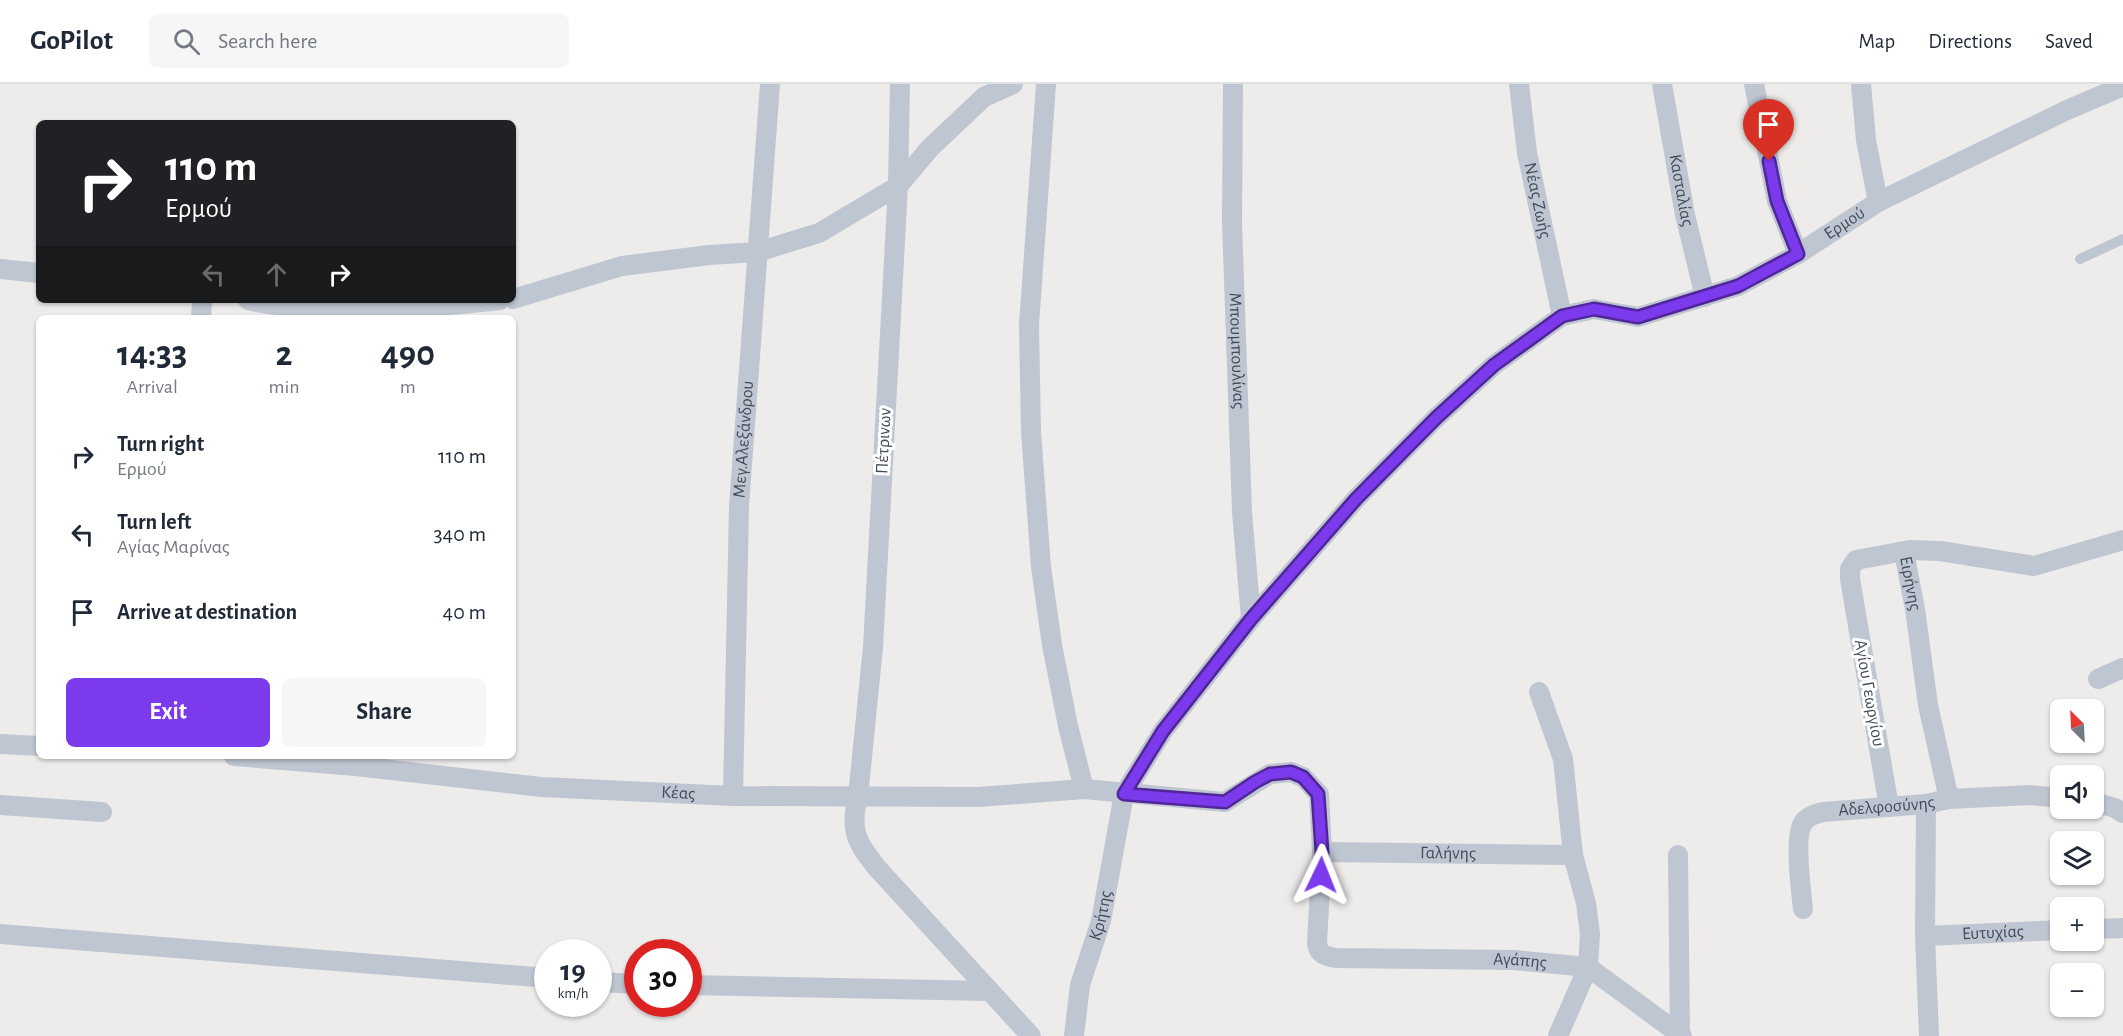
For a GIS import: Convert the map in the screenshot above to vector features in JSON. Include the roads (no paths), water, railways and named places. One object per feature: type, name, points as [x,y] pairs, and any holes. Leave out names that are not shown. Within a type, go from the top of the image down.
[{"type":"street","name":"Μεγ.Αλεξάνδρου","points":[[733,796],[739,506],[770,84]]},
{"type":"street","name":"Πέτρινων","points":[[900,84],[898,186],[873,647],[858,797],[853,815],[856,835],[863,850],[1031,1036]]},
{"type":"street","points":[[516,298],[622,266],[709,255],[757,252],[819,233],[898,186],[930,148],[984,97],[1013,84]]},
{"type":"street","points":[[1046,84],[1029,325],[1031,432],[1041,567],[1052,645],[1068,726],[1084,789]]},
{"type":"street","name":"Μπουμπουλίνας","points":[[1233,84],[1232,222],[1242,512],[1251,619]]},
{"type":"street","name":"Νέας Ζωής","points":[[1519,84],[1527,153],[1562,316]]},
{"type":"street","name":"Κασταλίας","points":[[1662,84],[1685,215],[1705,297]]},
{"type":"street","points":[[1754,84],[1777,201],[1798,254]]},
{"type":"street","points":[[1861,84],[1866,140],[1878,202]]},
{"type":"street","name":"Ερμού","points":[[1124,794],[1163,731],[1251,619],[1356,499],[1436,418],[1494,365],[1562,316],[1594,309],[1638,317],[1738,286],[1798,254],[1878,202],[2047,119],[2123,86]]},
{"type":"street","points":[[0,268],[36,273]]},
{"type":"street","points":[[260,303],[342,310],[439,307],[474,303]]},
{"type":"street","name":"Ειρήνης","points":[[1949,799],[1928,705],[1915,609],[1904,552],[1940,551],[2034,566],[2123,540]]},
{"type":"street","name":"Αγίου Γεωργίου","points":[[1888,807],[1850,569],[1856,561],[1904,552]]},
{"type":"street","points":[[2098,679],[2123,668]]},
{"type":"street","points":[[1539,692],[1563,759],[1573,855],[1586,903],[1590,934],[1588,967],[1558,1036]]},
{"type":"street","points":[[0,744],[36,746]]},
{"type":"street","name":"Κέας","points":[[271,759],[356,766],[541,787],[733,796],[978,798],[1084,789],[1225,802],[1270,774],[1291,772],[1303,777],[1318,794],[1322,852],[1317,943],[1323,955],[1336,958]]},
{"type":"street","name":"Κρήτης","points":[[1074,1036],[1080,984],[1101,921],[1124,794]]},
{"type":"street","name":"Αδελφοσύνης","points":[[1803,909],[1799,863],[1800,829],[1803,823],[1814,814],[1926,804],[1949,799],[2030,795],[2050,797]]},
{"type":"street","points":[[1926,804],[1925,936],[1929,1036]]},
{"type":"street","points":[[0,805],[102,812]]},
{"type":"street","points":[[2104,805],[2123,813]]},
{"type":"street","name":"Γαλήνης","points":[[1322,852],[1573,855]]},
{"type":"street","points":[[1678,855],[1681,1036]]},
{"type":"street","points":[[2104,929],[2123,928]]},
{"type":"street","name":"Ευτυχίας","points":[[1925,936],[2050,930]]},
{"type":"street","points":[[0,934],[534,977]]},
{"type":"street","name":"Αγάπης","points":[[1336,958],[1514,960],[1588,967]]},
{"type":"street","points":[[1588,967],[1681,1036]]},
{"type":"street","points":[[702,985],[989,991]]},
{"type":"lane","points":[[2080,259],[2123,239]]}]
